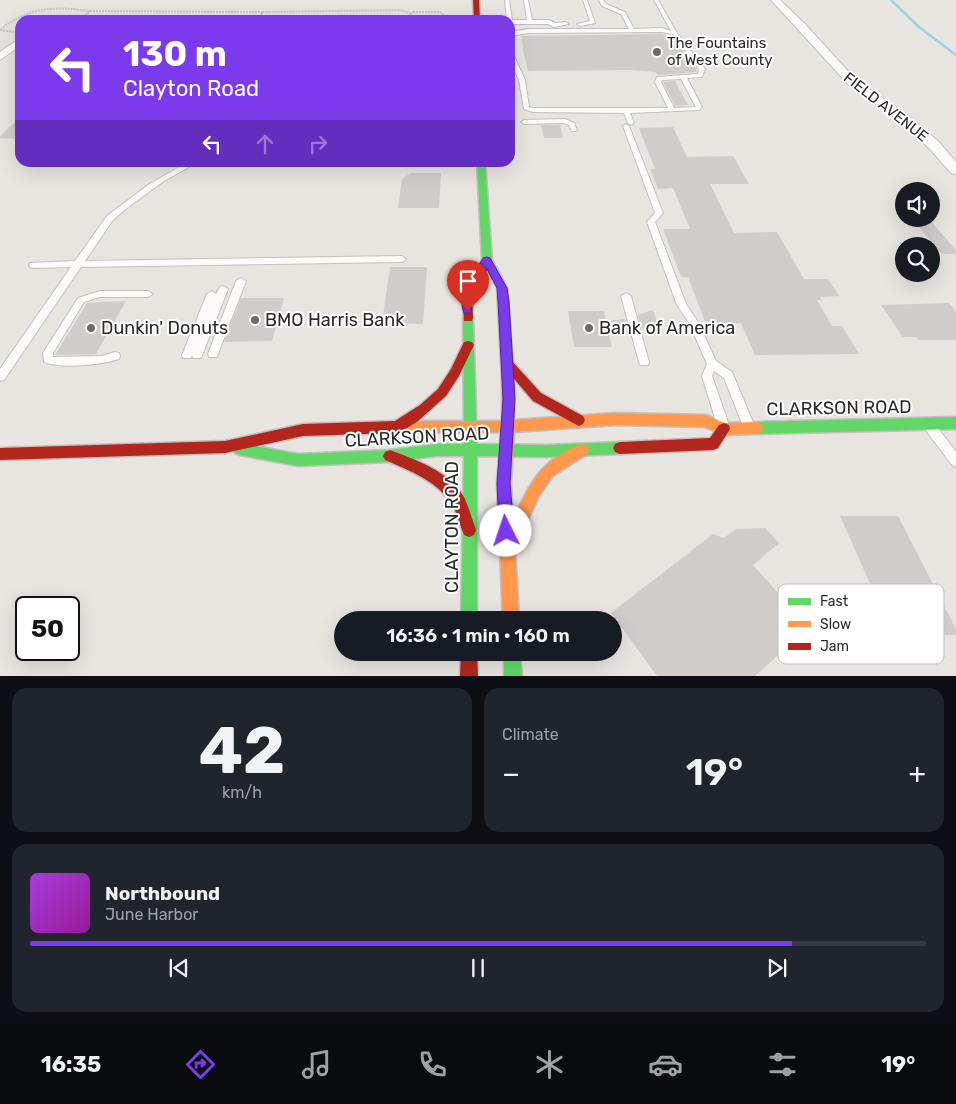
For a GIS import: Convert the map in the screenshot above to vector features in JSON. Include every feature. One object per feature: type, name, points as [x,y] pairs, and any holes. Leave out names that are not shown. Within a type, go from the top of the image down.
[{"type":"main road","points":[[476,0],[477,15]]},
{"type":"main road","points":[[481,167],[487,260],[502,288],[507,363],[508,426],[504,483],[511,611]]},
{"type":"main road","name":"CLAYTON ROAD","points":[[469,611],[470,425],[468,294],[487,260]]},
{"type":"main road","points":[[398,426],[422,413],[448,390],[468,345]]},
{"type":"main road","points":[[507,363],[536,396],[580,420]]},
{"type":"main road","name":"CLARKSON ROAD","points":[[0,454],[225,447],[304,430],[398,426],[508,426],[580,420],[706,421],[724,429],[956,423]]},
{"type":"main road","name":"CLARKSON ROAD","points":[[225,447],[298,460],[390,456],[437,450],[506,451],[713,444],[724,429]]},
{"type":"main road","points":[[508,547],[534,491],[548,472],[584,449]]},
{"type":"main road","points":[[390,456],[428,473],[444,484],[455,495],[469,530]]},
{"type":"main road","points":[[469,661],[469,676]]},
{"type":"main road","points":[[513,661],[514,676]]},
{"type":"street","name":"FIELD AVENUE","points":[[775,0],[802,26],[852,82],[902,117],[946,156],[956,170]]},
{"type":"street","points":[[0,57],[15,45]]},
{"type":"street","points":[[0,57],[15,57]]},
{"type":"lane","points":[[507,0],[509,15]]},
{"type":"lane","points":[[526,0],[530,22]]},
{"type":"lane","points":[[515,21],[593,24],[585,0]]},
{"type":"lane","points":[[601,0],[604,5],[623,13],[632,30]]},
{"type":"lane","points":[[656,0],[702,69],[700,76],[661,77],[658,79],[672,110]]},
{"type":"lane","points":[[515,33],[530,31],[632,30],[676,32]]},
{"type":"lane","points":[[515,65],[522,80],[526,108],[533,110],[694,110],[699,107],[683,77]]},
{"type":"lane","points":[[626,111],[659,213],[651,222],[682,306],[693,322],[712,364],[728,375],[750,428]]},
{"type":"lane","points":[[524,122],[565,121],[572,124],[574,130]]},
{"type":"lane","points":[[0,377],[110,218],[134,197],[178,167]]},
{"type":"lane","points":[[33,264],[402,259]]},
{"type":"lane","points":[[201,354],[237,283]]},
{"type":"lane","points":[[201,354],[223,289]]},
{"type":"lane","points":[[114,356],[102,360],[53,361],[48,359],[48,353],[81,300],[100,294],[148,294]]},
{"type":"lane","points":[[201,354],[212,294]]},
{"type":"lane","points":[[626,296],[644,362]]},
{"type":"lane","points":[[712,364],[707,376],[724,429]]},
{"type":"lane","points":[[927,423],[956,461]]},
{"type":"path","points":[[19,15],[24,11],[35,9],[263,12],[400,10],[410,13],[440,12],[444,15]]},
{"type":"path","points":[[86,15],[90,11]]},
{"type":"path","points":[[15,18],[0,30],[2,32],[15,32]]},
{"type":"building","name":"The Fountains of West County","points":[[662,34],[672,36],[697,69],[696,72],[658,75],[656,72],[630,70],[528,71],[522,36]]},
{"type":"building","points":[[675,81],[688,105],[675,106],[663,82]]},
{"type":"building","points":[[15,122],[15,139],[0,138]]},
{"type":"building","points":[[541,125],[560,125],[563,138],[544,138]]},
{"type":"building","points":[[673,127],[687,157],[733,156],[749,184],[710,184],[734,233],[777,232],[804,279],[828,279],[839,296],[820,297],[822,300],[817,300],[832,326],[842,326],[859,354],[755,355],[741,323],[706,324],[688,277],[681,277],[663,229],[690,229],[673,188],[658,189],[650,169],[655,169],[639,128]]},
{"type":"building","points":[[411,173],[441,173],[439,208],[398,208],[402,179]]},
{"type":"building","points":[[919,227],[936,227],[956,250],[956,254],[942,254],[940,252],[940,237],[927,237]]},
{"type":"building","points":[[390,267],[427,267],[423,324],[385,323],[386,316],[383,316]]},
{"type":"building","name":"BMO Harris Bank","points":[[241,298],[284,298],[272,341],[224,342]]},
{"type":"building","name":"Dunkin' Donuts","points":[[126,301],[96,354],[55,355],[87,303]]},
{"type":"building","points":[[949,303],[956,312],[956,340],[919,340],[916,337],[903,337],[881,305]]},
{"type":"building","points":[[653,310],[658,324],[642,329],[638,315]]},
{"type":"building","name":"Bank of America","points":[[568,311],[604,311],[606,321],[625,319],[629,334],[609,335],[612,347],[574,347]]},
{"type":"building","points":[[840,516],[898,516],[933,584],[870,584]]},
{"type":"building","points":[[765,528],[779,543],[753,565],[778,593],[778,655],[755,676],[657,676],[622,628],[622,611],[614,611],[713,534],[724,538],[736,529]]},
{"type":"building","points":[[944,606],[956,629],[956,635],[944,635]]},
{"type":"waterway","points":[[891,0],[919,27],[956,55]]},
{"type":"traffic: fast","points":[[481,167],[487,260],[502,288],[508,378]]},
{"type":"traffic: fast","points":[[468,318],[471,408],[469,611]]},
{"type":"traffic: fast","points":[[757,428],[956,423]]},
{"type":"traffic: fast","points":[[240,449],[298,460],[390,456],[437,450],[547,451],[620,448]]},
{"type":"traffic: fast","points":[[512,661],[513,676]]},
{"type":"traffic: slow","points":[[508,378],[509,407],[504,483],[511,611]]},
{"type":"traffic: slow","points":[[395,427],[529,426],[616,419],[706,421],[724,429],[757,428]]},
{"type":"traffic: slow","points":[[508,547],[534,491],[548,471],[582,450]]},
{"type":"traffic: jam","points":[[476,0],[477,15]]},
{"type":"traffic: jam","points":[[468,318],[467,294],[487,260]]},
{"type":"traffic: jam","points":[[399,426],[425,409],[442,393],[468,345]]},
{"type":"traffic: jam","points":[[507,363],[537,397],[579,420]]},
{"type":"traffic: jam","points":[[0,454],[225,447],[303,430],[395,427]]},
{"type":"traffic: jam","points":[[620,448],[713,444],[724,429]]},
{"type":"traffic: jam","points":[[390,456],[428,473],[445,485],[458,501],[469,530]]},
{"type":"traffic: jam","points":[[469,661],[469,676]]},
{"type":"place","name":"The Fountains of West County","points":[[657,52]]},
{"type":"place","name":"BMO Harris Bank","points":[[255,320]]},
{"type":"place","name":"Dunkin' Donuts","points":[[91,328]]},
{"type":"place","name":"Bank of America","points":[[589,328]]},
{"type":"route","points":[[468,311],[468,294],[487,260],[502,288],[503,301],[509,399],[504,483],[506,531]]}]
